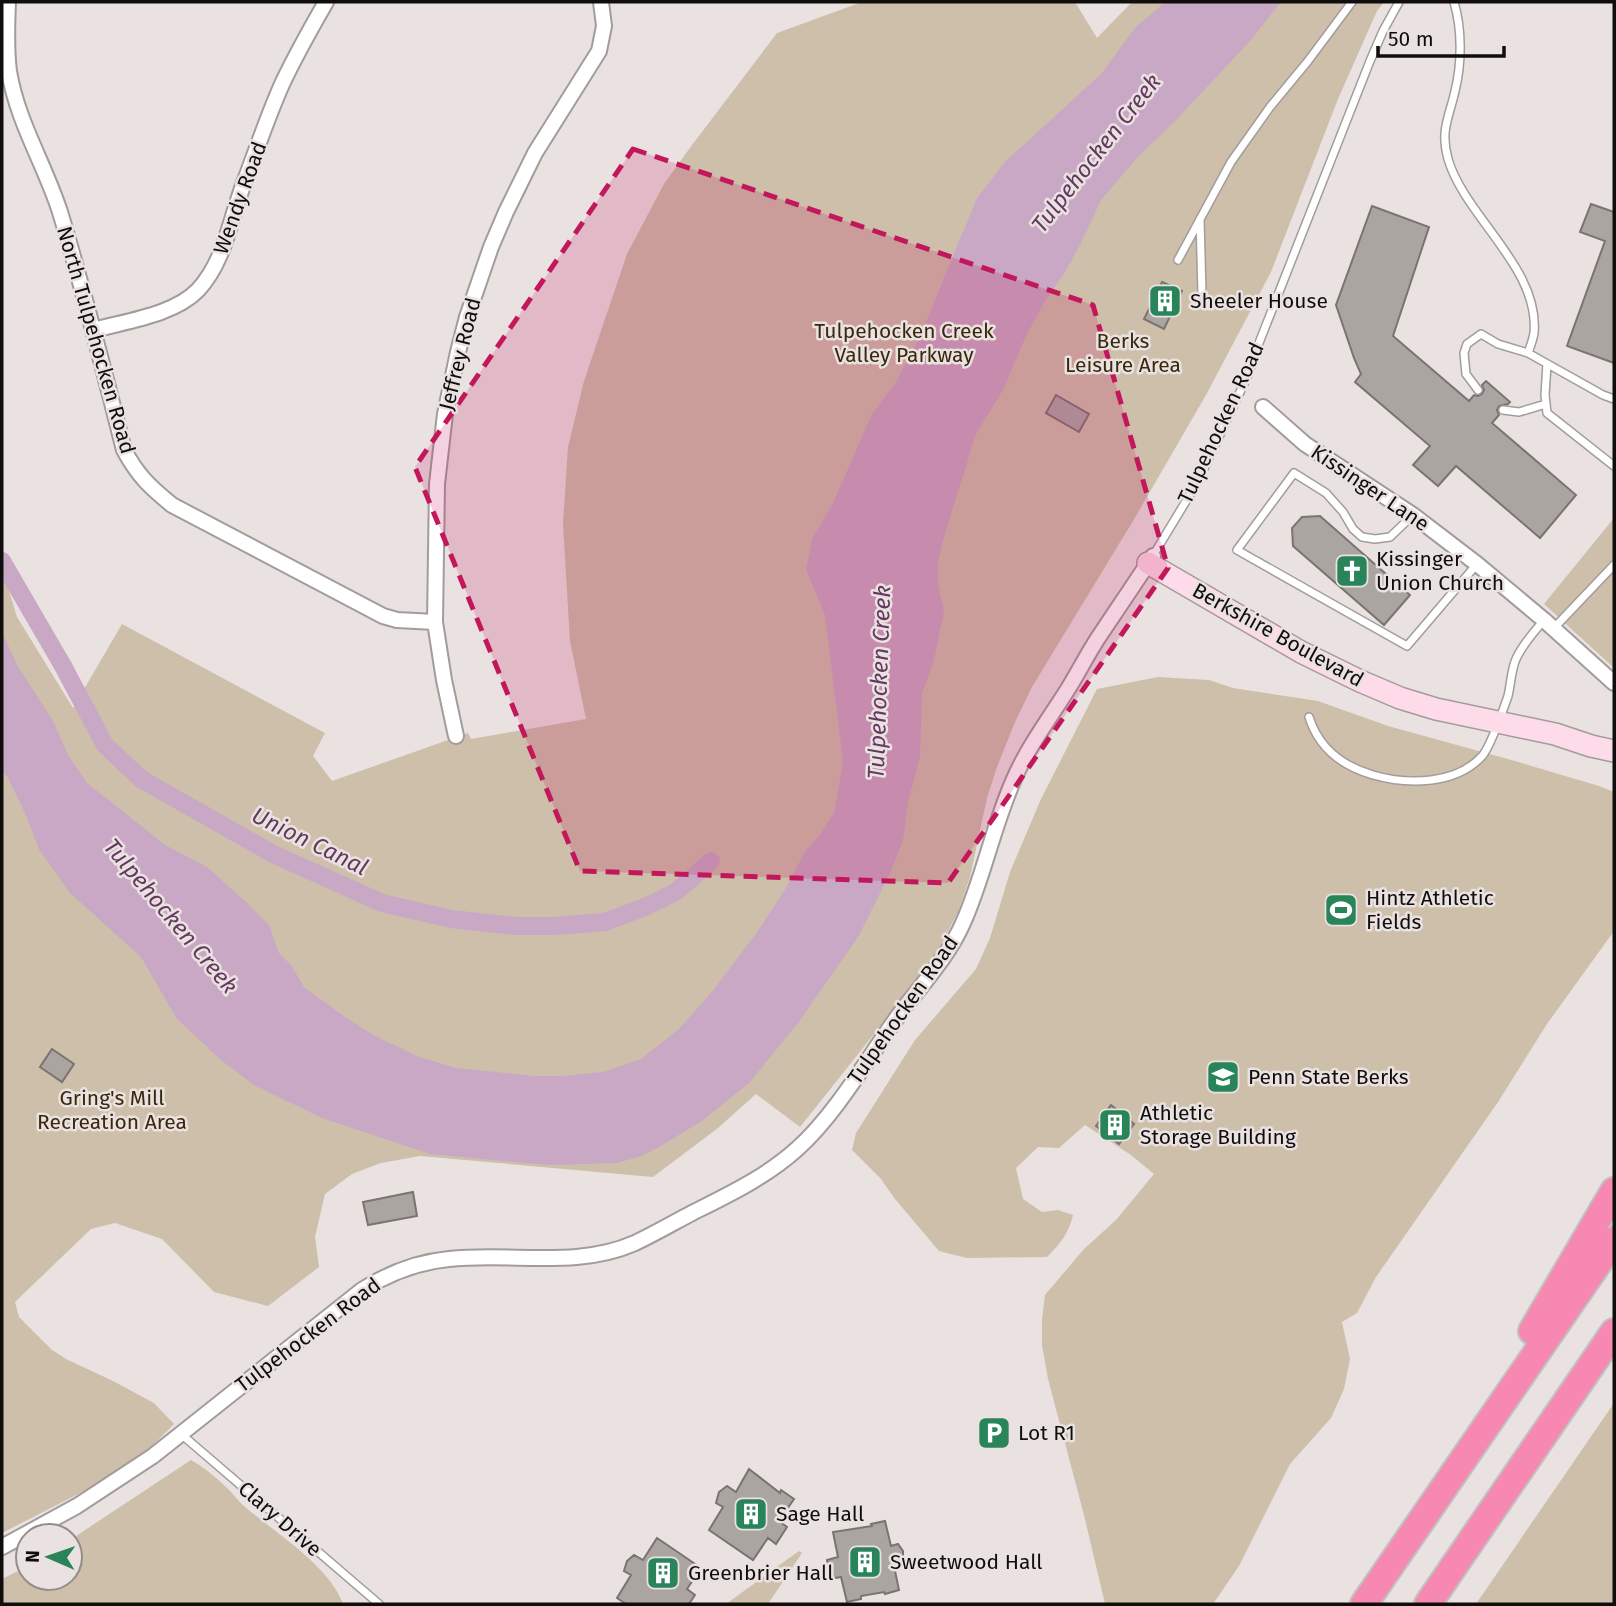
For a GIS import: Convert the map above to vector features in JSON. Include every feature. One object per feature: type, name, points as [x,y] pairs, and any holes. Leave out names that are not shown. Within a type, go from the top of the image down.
[{"type":"highway","points":[[1401,1551],[1614,1191]]},
{"type":"highway","points":[[1364,1604],[1614,1240]]},
{"type":"highway","points":[[1428,1604],[1614,1332]]},
{"type":"street","name":"North Tulpehocken Road","points":[[8,2],[7,41],[10,73],[16,96],[59,211],[94,330],[124,450],[134,468],[150,488],[182,510],[383,616],[397,620],[435,622]]},
{"type":"street","name":"Wendy Road","points":[[94,330],[165,311],[197,292],[212,272],[282,84],[326,2]]},
{"type":"street","name":"Jeffrey Road","points":[[456,736],[435,622],[438,471],[445,414],[477,283],[506,212],[535,153],[598,51],[604,26],[601,2]]},
{"type":"street","name":"Kissinger Lane","points":[[1263,407],[1305,444],[1413,515],[1477,564],[1614,683]]},
{"type":"street","name":"Berkshire Boulevard","points":[[1151,558],[1301,652],[1400,698],[1436,709],[1555,734],[1591,747],[1614,751]]},
{"type":"street","name":"Tulpehocken Road","points":[[2,1547],[77,1506],[136,1469],[362,1290],[381,1278],[405,1268],[451,1258],[570,1258],[608,1252],[634,1243],[740,1189],[797,1149],[839,1101],[947,951],[973,899],[996,824],[1030,747],[1096,640],[1151,558]]},
{"type":"lane","points":[[1178,260],[1231,162],[1352,2]]},
{"type":"lane","name":"Tulpehocken Road","points":[[1151,558],[1197,483],[1248,375],[1370,61],[1399,2]]},
{"type":"lane","points":[[1454,2],[1460,56],[1455,91],[1446,119],[1444,136],[1448,158],[1457,183],[1501,245],[1527,289],[1534,323],[1528,354]]},
{"type":"lane","points":[[1200,219],[1202,294]]},
{"type":"lane","points":[[1478,390],[1466,374],[1464,353],[1467,344],[1481,334],[1498,344],[1528,354],[1614,399]]},
{"type":"lane","points":[[1547,364],[1547,413],[1614,466]]},
{"type":"lane","points":[[1503,410],[1519,412],[1546,404]]},
{"type":"lane","points":[[1413,515],[1390,537],[1375,540],[1362,537],[1326,493],[1294,473],[1237,550],[1407,646],[1477,564]]},
{"type":"lane","points":[[1310,718],[1322,744],[1336,758],[1356,769],[1398,781],[1423,781],[1448,776],[1469,767],[1484,753],[1498,723],[1508,695],[1515,660],[1528,640],[1614,565]]},
{"type":"lane","name":"Clary Drive","points":[[181,1434],[379,1604]]},
{"type":"highlighted area","points":[[633,149],[1093,305],[1168,568],[948,883],[580,871],[415,467]]},
{"type":"green space","name":"Tulpehocken Creek Valley Parkway","points":[[862,2],[1075,2],[1097,38],[1132,2],[1384,2],[1377,11],[1338,99],[1271,272],[1206,395],[1032,687],[1015,722],[987,798],[970,877],[958,912],[936,954],[914,984],[800,1127],[756,1094],[718,1128],[653,1177],[420,1156],[381,1163],[352,1174],[325,1194],[315,1237],[319,1267],[268,1306],[214,1292],[162,1239],[115,1223],[91,1229],[15,1302],[19,1317],[52,1350],[154,1403],[174,1424],[149,1449],[86,1490],[23,1522],[14,1522],[14,1527],[2,1533],[2,568],[17,617],[73,708],[122,624],[325,733],[313,756],[332,781],[468,733],[471,739],[586,719],[570,641],[563,524],[568,447],[584,381],[627,254],[664,184],[777,33]]},
{"type":"green space","points":[[1614,518],[1614,668],[1544,604]]},
{"type":"green space","points":[[1158,677],[1209,680],[1233,688],[1318,701],[1388,726],[1614,792],[1614,931],[1547,1024],[1498,1102],[1376,1277],[1357,1313],[1342,1322],[1350,1359],[1344,1389],[1331,1418],[1290,1464],[1239,1566],[1213,1604],[1105,1604],[1048,1379],[1042,1345],[1045,1295],[1084,1249],[1116,1220],[1154,1174],[1131,1155],[1085,1125],[1059,1148],[1038,1147],[1016,1168],[1023,1199],[1042,1212],[1058,1210],[1073,1215],[1066,1233],[1056,1247],[1047,1257],[967,1258],[939,1251],[881,1179],[852,1150],[856,1133],[915,1040],[976,969],[990,938],[1010,872],[1041,799],[1097,689]]},
{"type":"green space","points":[[1614,1403],[1614,1604],[1476,1604]]},
{"type":"green space","points":[[191,1460],[213,1475],[244,1506],[314,1563],[336,1590],[343,1604],[2,1604],[2,1579],[14,1573],[14,1592],[84,1592],[84,1531]]},
{"type":"green space","points":[[799,1551],[802,1553],[768,1604],[726,1604]]},
{"type":"water","name":"Tulpehocken Creek","points":[[1165,2],[1281,2],[1250,41],[1137,158],[1101,200],[1080,245],[1026,336],[1003,390],[976,434],[938,562],[938,583],[944,612],[933,664],[922,693],[920,757],[908,802],[903,840],[858,937],[798,1023],[749,1083],[702,1121],[641,1156],[617,1163],[549,1165],[430,1154],[322,1118],[254,1085],[221,1060],[177,1019],[141,957],[70,893],[39,849],[25,813],[2,771],[2,632],[17,665],[53,721],[68,755],[87,783],[165,845],[207,867],[248,904],[269,925],[279,953],[291,965],[304,987],[342,1015],[375,1036],[419,1057],[456,1068],[534,1076],[563,1076],[603,1072],[641,1059],[679,1029],[711,993],[758,931],[806,850],[834,813],[843,762],[825,615],[806,569],[812,539],[833,503],[872,414],[896,382],[921,334],[977,198],[1005,162],[1102,73],[1135,28]]},
{"type":"building","points":[[1591,204],[1614,212],[1614,363],[1567,346],[1605,241],[1580,232]]},
{"type":"building","points":[[1372,206],[1429,227],[1393,336],[1469,401],[1474,395],[1482,394],[1482,385],[1486,381],[1510,402],[1499,406],[1499,415],[1492,423],[1576,495],[1540,538],[1456,466],[1438,486],[1413,465],[1430,446],[1355,382],[1361,374],[1336,305]]},
{"type":"building","name":"Sheeler House","points":[[1162,282],[1182,291],[1164,329],[1144,319]]},
{"type":"building","points":[[1056,395],[1089,414],[1079,432],[1046,413]]},
{"type":"building","name":"Kissinger Union Church","points":[[1320,516],[1410,595],[1384,625],[1293,546],[1292,528],[1302,517]]},
{"type":"building","points":[[52,1049],[74,1064],[62,1082],[40,1067]]},
{"type":"building","name":"Athletic Storage Building","points":[[1111,1105],[1134,1124],[1119,1144],[1096,1126]]},
{"type":"building","points":[[413,1192],[417,1216],[368,1225],[363,1202]]},
{"type":"building","name":"Sage Hall","points":[[749,1469],[780,1493],[781,1490],[794,1499],[779,1521],[787,1527],[776,1544],[768,1538],[753,1560],[709,1530],[723,1507],[716,1503],[719,1492],[727,1486],[736,1492]]},
{"type":"building","name":"Sweetwood Hall","points":[[885,1521],[891,1546],[898,1544],[903,1551],[903,1565],[894,1566],[899,1590],[861,1596],[861,1599],[847,1602],[841,1577],[830,1579],[827,1560],[838,1557],[833,1532],[872,1526],[871,1524]]},
{"type":"building","name":"Greenbrier Hall","points":[[657,1538],[701,1568],[687,1589],[695,1595],[689,1604],[626,1604],[617,1598],[631,1575],[624,1571],[627,1561],[634,1555],[643,1560]]},
{"type":"waterway","name":"Union Canal","points":[[2,561],[105,745],[141,779],[273,854],[382,903],[451,919],[515,926],[605,922],[676,892],[711,861]]},
{"type":"place","name":"Sheeler House","points":[[1165,301]]},
{"type":"place","name":"Kissinger Union Church","points":[[1352,571]]},
{"type":"place","name":"Hintz Athletic Fields","points":[[1341,910]]},
{"type":"place","name":"Penn State Berks","points":[[1223,1077]]},
{"type":"place","name":"Athletic Storage Building","points":[[1115,1125]]},
{"type":"place","name":"Lot R1","points":[[994,1433]]},
{"type":"place","name":"Sage Hall","points":[[751,1514]]},
{"type":"place","name":"Sweetwood Hall","points":[[865,1562]]},
{"type":"place","name":"Greenbrier Hall","points":[[663,1573]]},
{"type":"park label","name":"Berks Leisure Area","points":[[1123,353]]},
{"type":"park label","name":"Gring's Mill Recreation Area","points":[[112,1110]]}]
